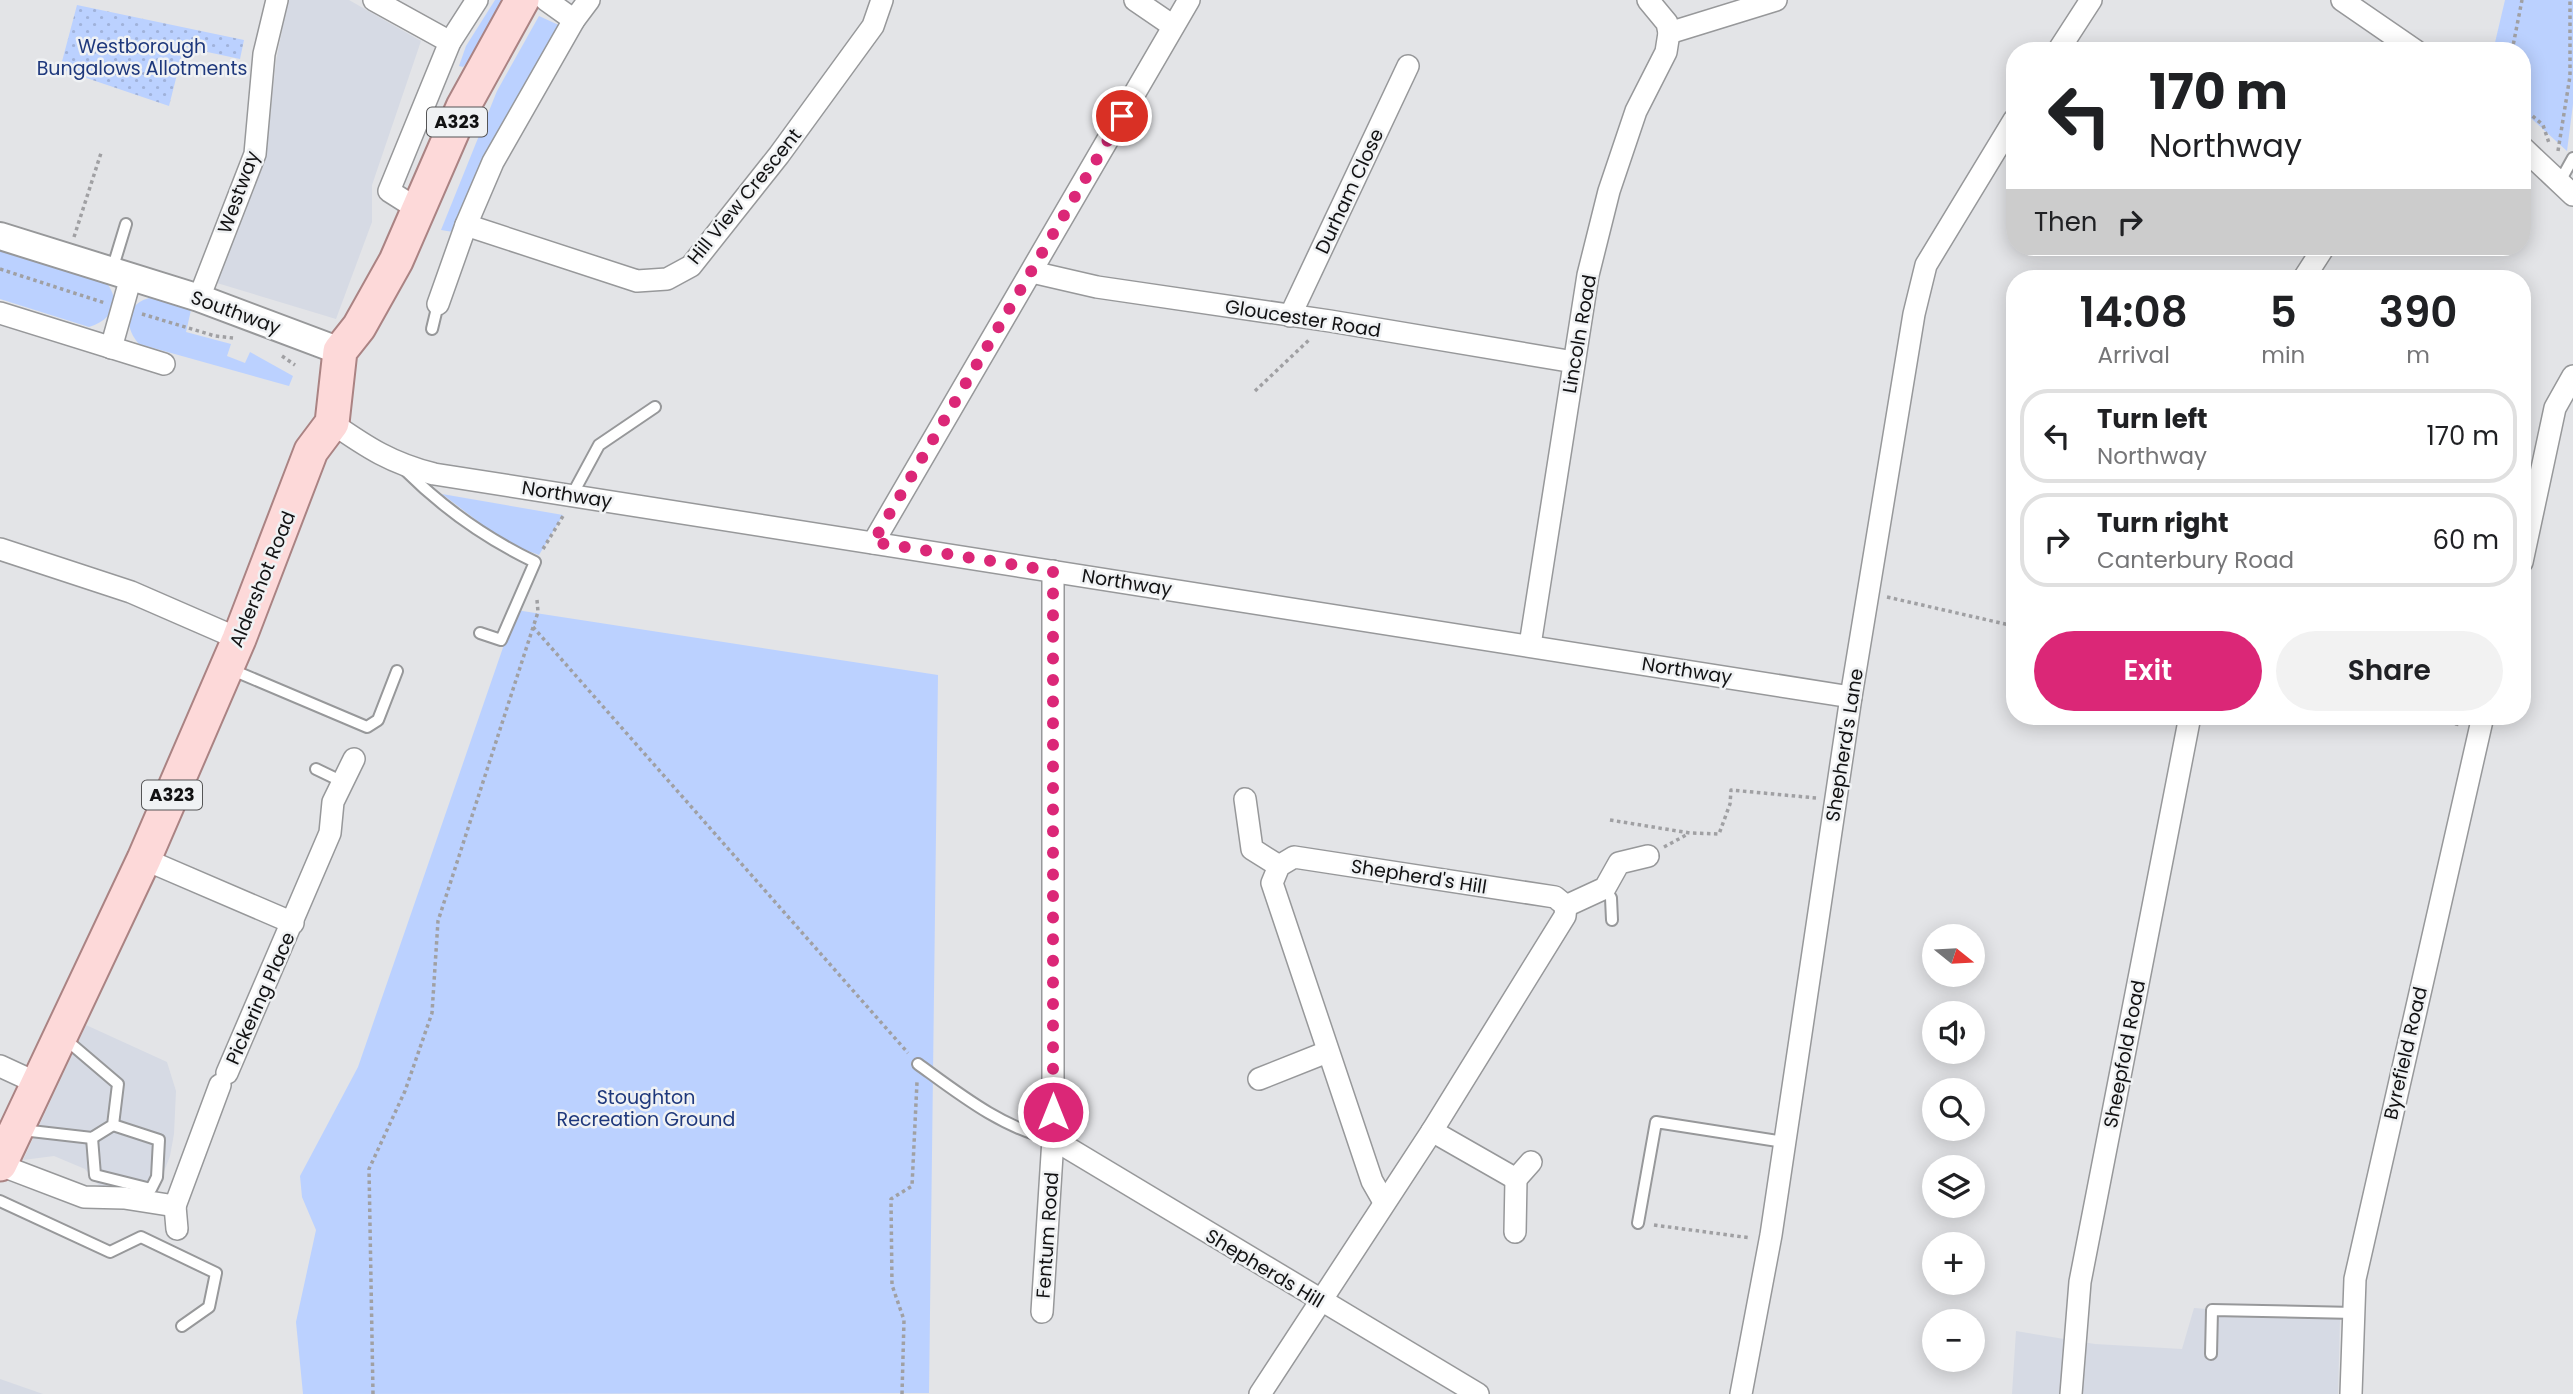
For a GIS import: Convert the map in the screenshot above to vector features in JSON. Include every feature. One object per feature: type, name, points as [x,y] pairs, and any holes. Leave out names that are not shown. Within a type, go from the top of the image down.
[{"type":"main road","name":"A323","points":[[340,351],[359,327],[396,261],[463,107],[522,0]]},
{"type":"main road","points":[[332,423],[340,351]]},
{"type":"main road","name":"Aldershot Road","points":[[0,1164],[144,859],[232,653],[311,450],[332,423]]},
{"type":"street","name":"Westway","points":[[199,298],[255,154],[264,54],[277,0]]},
{"type":"street","points":[[374,0],[450,42]]},
{"type":"street","points":[[419,209],[389,191],[450,42],[477,0]]},
{"type":"street","points":[[546,0],[574,20]]},
{"type":"street","points":[[438,304],[492,162],[574,20],[589,0]]},
{"type":"street","name":"Hill View Crescent","points":[[466,225],[637,281],[667,279],[691,266],[779,155],[873,26],[882,0]]},
{"type":"street","points":[[1135,0],[1173,26]]},
{"type":"street","points":[[873,542],[1189,0]]},
{"type":"street","points":[[1648,0],[1667,23],[1669,33],[1776,0]]},
{"type":"street","points":[[2064,42],[2091,0]]},
{"type":"street","points":[[2342,0],[2403,42]]},
{"type":"street","name":"Lincoln Road","points":[[1530,645],[1588,275],[1609,191],[1636,111],[1666,52],[1669,33]]},
{"type":"street","name":"Durham Close","points":[[1290,316],[1408,66]]},
{"type":"street","name":"Shepherd's Lane","points":[[1741,1394],[1770,1241],[1835,800],[1914,313],[1926,265],[2006,133]]},
{"type":"street","points":[[2531,156],[2562,185]]},
{"type":"street","name":"Southway","points":[[0,236],[199,298],[340,351]]},
{"type":"street","name":"Gloucester Road","points":[[1032,272],[1097,287],[1330,321],[1574,362]]},
{"type":"street","points":[[111,348],[122,308],[121,274]]},
{"type":"street","points":[[0,313],[164,364]]},
{"type":"street","points":[[2531,520],[2555,408],[2573,376]]},
{"type":"street","name":"Northway","points":[[332,423],[374,453],[401,466],[1851,697]]},
{"type":"street","points":[[0,549],[131,592],[232,653]]},
{"type":"street","name":"Fentum Road","points":[[1042,1312],[1053,1139],[1053,571]]},
{"type":"street","name":"Sheepfold Road","points":[[2071,1394],[2080,1282],[2188,725]]},
{"type":"street","name":"Byrefield Road","points":[[2351,1394],[2355,1279],[2480,725]]},
{"type":"street","name":"Pickering Place","points":[[175,1206],[224,1079],[330,834],[333,802],[354,759]]},
{"type":"street","points":[[1245,799],[1252,849],[1279,866],[1272,883],[1372,1181],[1384,1202]]},
{"type":"street","points":[[1260,1394],[1318,1300],[1432,1130],[1565,916],[1566,906],[1605,888],[1619,863],[1648,856]]},
{"type":"street","name":"Shepherd's Hill","points":[[1279,866],[1294,857],[1555,897],[1566,906]]},
{"type":"street","name":"Pickering Place","points":[[144,859],[293,923]]},
{"type":"street","points":[[1259,1079],[1327,1052]]},
{"type":"street","points":[[0,1066],[39,1084]]},
{"type":"street","points":[[1432,1130],[1516,1179]]},
{"type":"street","name":"Shepherds Hill","points":[[1053,1139],[1478,1394]]},
{"type":"street","points":[[1515,1232],[1516,1179],[1531,1162]]},
{"type":"street","points":[[0,1164],[84,1197],[124,1198],[175,1206],[177,1229]]},
{"type":"lane","points":[[2562,185],[2573,158]]},
{"type":"lane","points":[[121,274],[126,224]]},
{"type":"lane","points":[[432,329],[438,304]]},
{"type":"lane","points":[[572,495],[599,445],[655,407]]},
{"type":"lane","points":[[401,466],[429,494],[500,545],[535,562],[501,640],[480,633]]},
{"type":"lane","points":[[232,653],[367,727],[378,719],[397,671]]},
{"type":"lane","points":[[316,769],[343,782]]},
{"type":"lane","points":[[1605,888],[1611,898],[1612,920]]},
{"type":"lane","points":[[16,1130],[32,1129],[92,1139],[113,1125],[118,1084],[62,1036]]},
{"type":"lane","points":[[918,1064],[999,1118],[1031,1135],[1053,1139]]},
{"type":"lane","points":[[1638,1223],[1656,1122],[1784,1142]]},
{"type":"lane","points":[[92,1139],[95,1175],[151,1189],[157,1177],[159,1140],[113,1125]]},
{"type":"lane","points":[[0,1201],[110,1252],[141,1237],[216,1273],[209,1307],[182,1326]]},
{"type":"lane","points":[[2211,1354],[2212,1310],[2355,1313]]},
{"type":"path","points":[[2514,42],[2522,0]]},
{"type":"path","points":[[2562,185],[2570,76],[2571,0]]},
{"type":"path","points":[[67,257],[102,153]]},
{"type":"path","points":[[0,269],[215,336],[242,338]]},
{"type":"path","points":[[1255,391],[1330,321]]},
{"type":"path","points":[[274,352],[295,365]]},
{"type":"path","points":[[373,1394],[369,1169],[405,1091],[432,1013],[438,921],[538,612],[535,562],[572,495]]},
{"type":"path","points":[[1869,590],[1890,598],[2006,624]]},
{"type":"path","points":[[533,627],[918,1064],[912,1186],[891,1199],[892,1285],[904,1320],[902,1394]]},
{"type":"path","points":[[1610,820],[1690,833],[1719,834],[1730,804],[1731,790],[1835,800]]},
{"type":"path","points":[[1648,856],[1690,833]]},
{"type":"path","points":[[1638,1223],[1770,1241]]},
{"type":"shaded area","points":[[288,0],[349,0],[421,41],[372,185],[372,222],[336,319],[217,283],[266,156],[276,61]]},
{"type":"shaded area","points":[[86,1025],[167,1062],[176,1091],[174,1134],[170,1156],[158,1187],[152,1192],[102,1189],[85,1169],[54,1156],[23,1160]]},
{"type":"shaded area","points":[[2194,1308],[2340,1319],[2338,1394],[2012,1394],[2016,1331],[2095,1344],[2182,1349]]},
{"type":"shaded area","points":[[0,1379],[43,1394],[0,1394]]},
{"type":"green space","points":[[495,0],[514,0],[488,42],[463,67],[459,66],[466,46]]},
{"type":"green space","points":[[2505,0],[2573,0],[2573,104],[2567,151],[2531,118],[2531,42],[2495,42]]},
{"type":"green space","name":"Westborough Bungalows Allotments","points":[[77,5],[244,40],[240,59],[184,47],[169,106],[60,69]]},
{"type":"green space","points":[[539,16],[563,27],[453,232],[441,230],[497,91]]},
{"type":"green space","points":[[0,248],[104,280],[113,294],[113,308],[98,324],[89,327],[0,299]]},
{"type":"green space","points":[[155,297],[191,310],[186,332],[231,344],[227,356],[245,363],[250,352],[293,376],[289,386],[139,344],[130,329],[130,314],[139,303]]},
{"type":"green space","points":[[442,494],[563,515],[539,555],[505,542]]},
{"type":"green space","name":"Stoughton Recreation Ground","points":[[516,610],[938,675],[929,1393],[303,1394],[296,1322],[316,1230],[302,1197],[300,1176],[358,1067]]},
{"type":"route","points":[[1053,1112],[1053,571],[873,542],[1122,116]]}]
